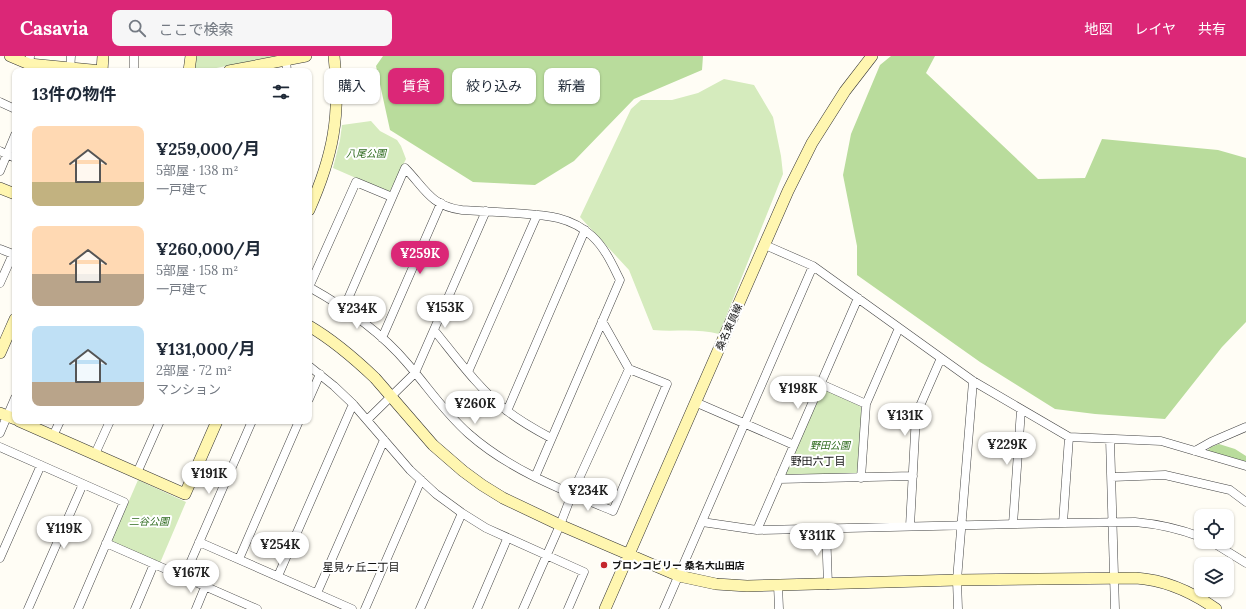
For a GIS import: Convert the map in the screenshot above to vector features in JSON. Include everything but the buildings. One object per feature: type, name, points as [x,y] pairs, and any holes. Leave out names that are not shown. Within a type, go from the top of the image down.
[{"type":"street","points":[[10,56],[29,64],[56,68]]},
{"type":"street","points":[[70,56],[70,68]]},
{"type":"street","points":[[102,68],[103,56]]},
{"type":"street","points":[[134,56],[134,68]]},
{"type":"street","points":[[189,68],[191,56]]},
{"type":"street","points":[[260,68],[286,66],[306,56]]},
{"type":"street","points":[[312,203],[324,173],[333,138],[337,105],[337,75],[334,56]]},
{"type":"street","name":"桑名東員線","points":[[605,609],[788,191],[812,144],[845,91],[872,56]]},
{"type":"street","points":[[0,102],[12,107]]},
{"type":"street","points":[[0,171],[12,142]]},
{"type":"street","points":[[344,308],[405,168],[422,189],[430,196],[441,203],[457,209],[547,215],[573,223],[593,237],[605,252],[620,280],[535,477]]},
{"type":"street","points":[[312,280],[356,182],[392,197]]},
{"type":"street","points":[[0,188],[12,193]]},
{"type":"street","points":[[382,338],[441,203]]},
{"type":"street","points":[[367,420],[415,373],[486,211]]},
{"type":"street","points":[[468,372],[537,215]]},
{"type":"street","points":[[507,411],[584,230]]},
{"type":"street","points":[[765,245],[814,266],[973,381],[1069,437],[1110,440],[1161,441],[1246,466]]},
{"type":"street","points":[[0,249],[12,254]]},
{"type":"street","points":[[0,284],[12,256]]},
{"type":"street","points":[[664,609],[814,266]]},
{"type":"street","points":[[312,289],[344,308],[382,338],[397,352],[443,408],[469,434],[494,453],[535,477],[613,511],[667,384],[629,369],[602,321]]},
{"type":"street","points":[[757,530],[858,298]]},
{"type":"street","points":[[0,353],[12,326]]},
{"type":"street","points":[[312,328],[342,348],[375,378],[433,445],[482,485],[503,498],[560,525],[679,576],[716,584],[747,586],[957,580],[1113,577],[1144,578],[1163,582],[1193,595],[1216,609]]},
{"type":"street","points":[[861,478],[866,404],[899,328]]},
{"type":"street","points":[[434,330],[468,372],[507,411],[527,425],[551,438]]},
{"type":"street","points":[[910,526],[916,415],[941,358]]},
{"type":"street","points":[[312,368],[353,404],[410,470],[436,494],[486,528],[584,572],[568,609]]},
{"type":"street","points":[[523,609],[572,494],[629,369]]},
{"type":"street","points":[[312,392],[320,374]]},
{"type":"street","points":[[958,609],[957,580],[973,381]]},
{"type":"street","points":[[820,384],[866,404]]},
{"type":"street","points":[[695,402],[794,445]]},
{"type":"street","points":[[278,576],[353,404]]},
{"type":"street","points":[[0,433],[12,405]]},
{"type":"street","points":[[1013,524],[1021,410]]},
{"type":"street","points":[[26,424],[185,494],[216,424]]},
{"type":"street","points":[[53,436],[59,424]]},
{"type":"street","points":[[95,454],[109,424]]},
{"type":"street","points":[[137,473],[159,424]]},
{"type":"street","points":[[184,577],[251,424]]},
{"type":"street","points":[[239,559],[298,424]]},
{"type":"street","points":[[1195,451],[1211,442],[1246,427]]},
{"type":"street","points":[[1063,522],[1069,437]]},
{"type":"street","points":[[317,593],[384,440]]},
{"type":"street","points":[[1110,440],[1115,609]]},
{"type":"street","points":[[0,447],[124,502],[78,609]]},
{"type":"street","points":[[0,558],[40,465]]},
{"type":"street","points":[[779,479],[913,476]]},
{"type":"street","points":[[1112,477],[1165,476],[1230,490],[1246,502]]},
{"type":"street","points":[[365,609],[421,480]]},
{"type":"street","points":[[28,609],[83,484]]},
{"type":"street","points":[[420,609],[462,513]]},
{"type":"street","points":[[702,522],[757,530],[962,526],[1063,522],[1135,522],[1160,525],[1194,535]]},
{"type":"street","points":[[826,528],[828,584]]},
{"type":"street","points":[[476,609],[508,539]]},
{"type":"street","points":[[199,542],[352,609]]},
{"type":"street","points":[[106,543],[254,608]]},
{"type":"street","points":[[1223,549],[1246,563]]},
{"type":"street","points":[[135,609],[154,564]]},
{"type":"street","points":[[778,585],[779,609]]},
{"type":"street","points":[[196,609],[205,587]]},
{"type":"green space","points":[[196,56],[277,56],[216,68],[195,68]]},
{"type":"green space","points":[[383,56],[703,56],[702,70],[634,99],[574,161],[535,185],[473,182],[390,130],[380,84],[380,68],[376,68],[376,66]]},
{"type":"green space","points":[[891,56],[935,56],[926,73],[1038,179],[1085,178],[1102,139],[1218,150],[1246,158],[1246,322],[1222,347],[1165,419],[1095,414],[1055,409],[980,362],[857,275],[857,246],[843,175],[851,134],[880,65]]},
{"type":"green space","points":[[724,79],[754,85],[773,117],[783,174],[719,334],[695,331],[653,330],[629,270],[580,217],[631,109],[641,100],[672,100],[698,93]]},
{"type":"green space","name":"八尾公園","points":[[371,121],[380,131],[397,140],[406,159],[390,191],[388,192],[333,168],[342,125]]},
{"type":"green space","name":"野田公園","points":[[825,390],[860,406],[862,409],[858,472],[856,475],[785,474],[820,392]]},
{"type":"green space","points":[[1219,444],[1235,449],[1246,456],[1246,461],[1242,462],[1207,451],[1211,447]]},
{"type":"green space","name":"二谷公園","points":[[138,480],[186,502],[160,563],[113,542],[112,540]]},
{"type":"place","name":"ブロンコビリー 桑名大山田店","points":[[604,565]]},
{"type":"district","name":"野田六丁目","points":[[818,461]]},
{"type":"district","name":"星見ヶ丘二丁目","points":[[361,567]]}]
